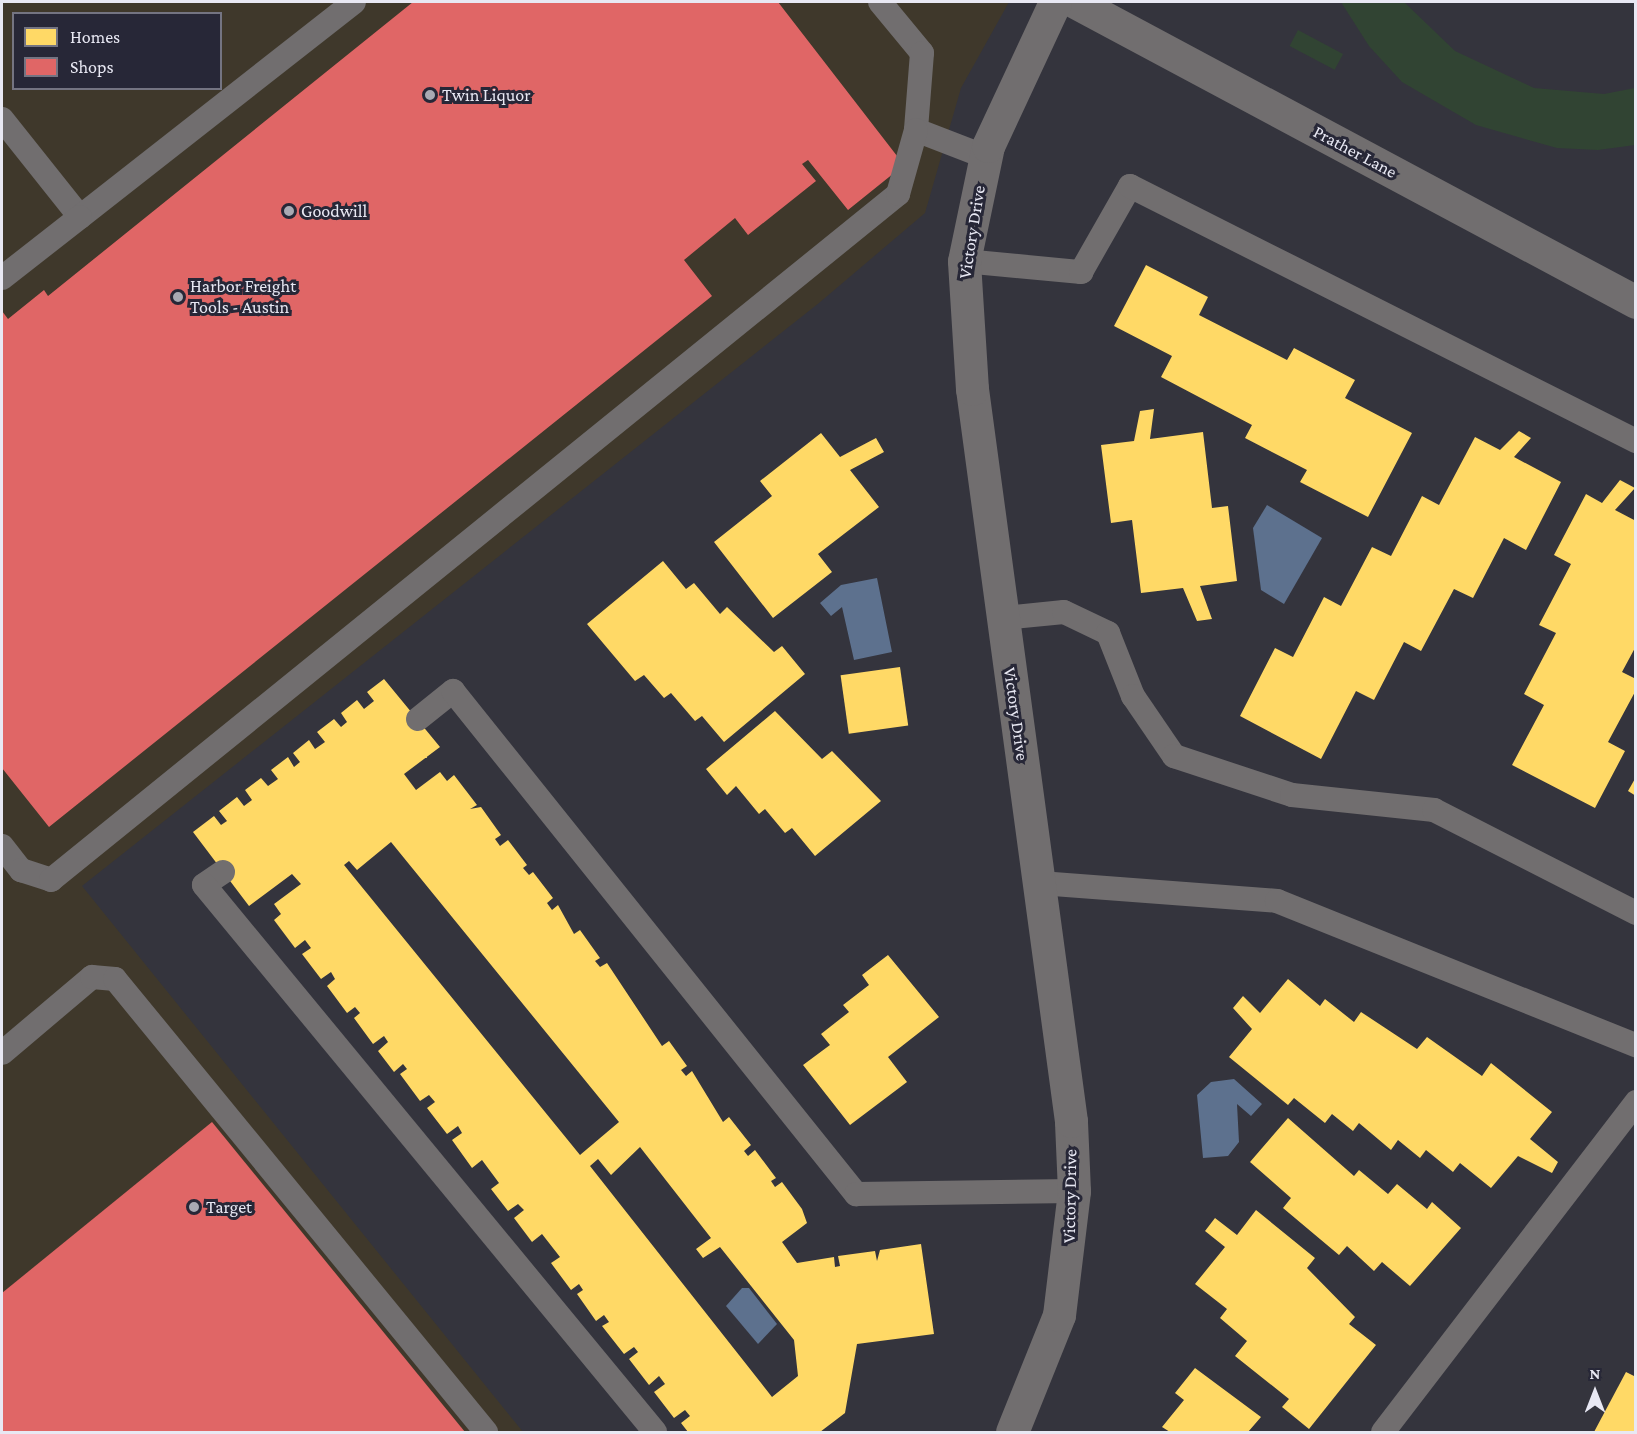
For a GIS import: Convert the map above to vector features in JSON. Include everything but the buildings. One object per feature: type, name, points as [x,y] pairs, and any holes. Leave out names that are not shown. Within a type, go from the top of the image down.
[{"type":"street","name":"Victory Drive","points":[[1012,1432],[1059,1315],[1074,1191],[1071,1121],[963,312],[964,261],[986,157],[1055,2]]},
{"type":"street","name":"Prather Lane","points":[[1075,2],[1635,302]]},
{"type":"lane","points":[[2,278],[354,2]]},
{"type":"lane","points":[[2,846],[11,869],[51,880],[898,194],[916,130],[922,53],[880,2]]},
{"type":"lane","points":[[2,119],[80,217]]},
{"type":"lane","points":[[916,130],[986,157]]},
{"type":"lane","points":[[964,261],[1081,272],[1130,186],[1635,441]]},
{"type":"lane","points":[[1003,618],[1064,612],[1108,633],[1133,696],[1174,756],[1292,795],[1434,810],[1635,913]]},
{"type":"lane","points":[[418,719],[453,691],[856,1194],[1074,1191]]},
{"type":"lane","points":[[223,872],[204,885],[655,1432]]},
{"type":"lane","points":[[1040,883],[1276,901],[1635,1045]]},
{"type":"lane","points":[[2,1053],[92,977],[115,979],[486,1432]]},
{"type":"lane","points":[[1383,1432],[1635,1102]]},
{"type":"shaded area","points":[[2,2],[1009,2],[961,88],[925,213],[819,303],[82,886],[523,1432],[2,1432]]},
{"type":"green space","points":[[1341,2],[1404,2],[1455,51],[1534,88],[1604,94],[1635,88],[1635,145],[1598,150],[1557,148],[1476,125],[1402,82],[1369,46]]},
{"type":"green space","points":[[1298,30],[1343,54],[1335,70],[1290,46]]},
{"type":"water","points":[[1267,505],[1322,538],[1284,604],[1261,590],[1253,528]]},
{"type":"water","points":[[877,578],[892,652],[854,660],[842,607],[831,616],[820,603],[841,585]]},
{"type":"water","points":[[1234,1079],[1262,1104],[1251,1116],[1237,1104],[1239,1142],[1228,1156],[1203,1158],[1197,1095],[1211,1082]]},
{"type":"water","points":[[742,1288],[749,1288],[777,1324],[758,1344],[726,1306]]},
{"type":"place","name":"Twin Liquor","points":[[430,95]]},
{"type":"place","name":"Goodwill","points":[[289,211]]},
{"type":"place","name":"Harbor Freight Tools - Austin","points":[[178,297]]},
{"type":"place","name":"Target","points":[[194,1207]]}]
